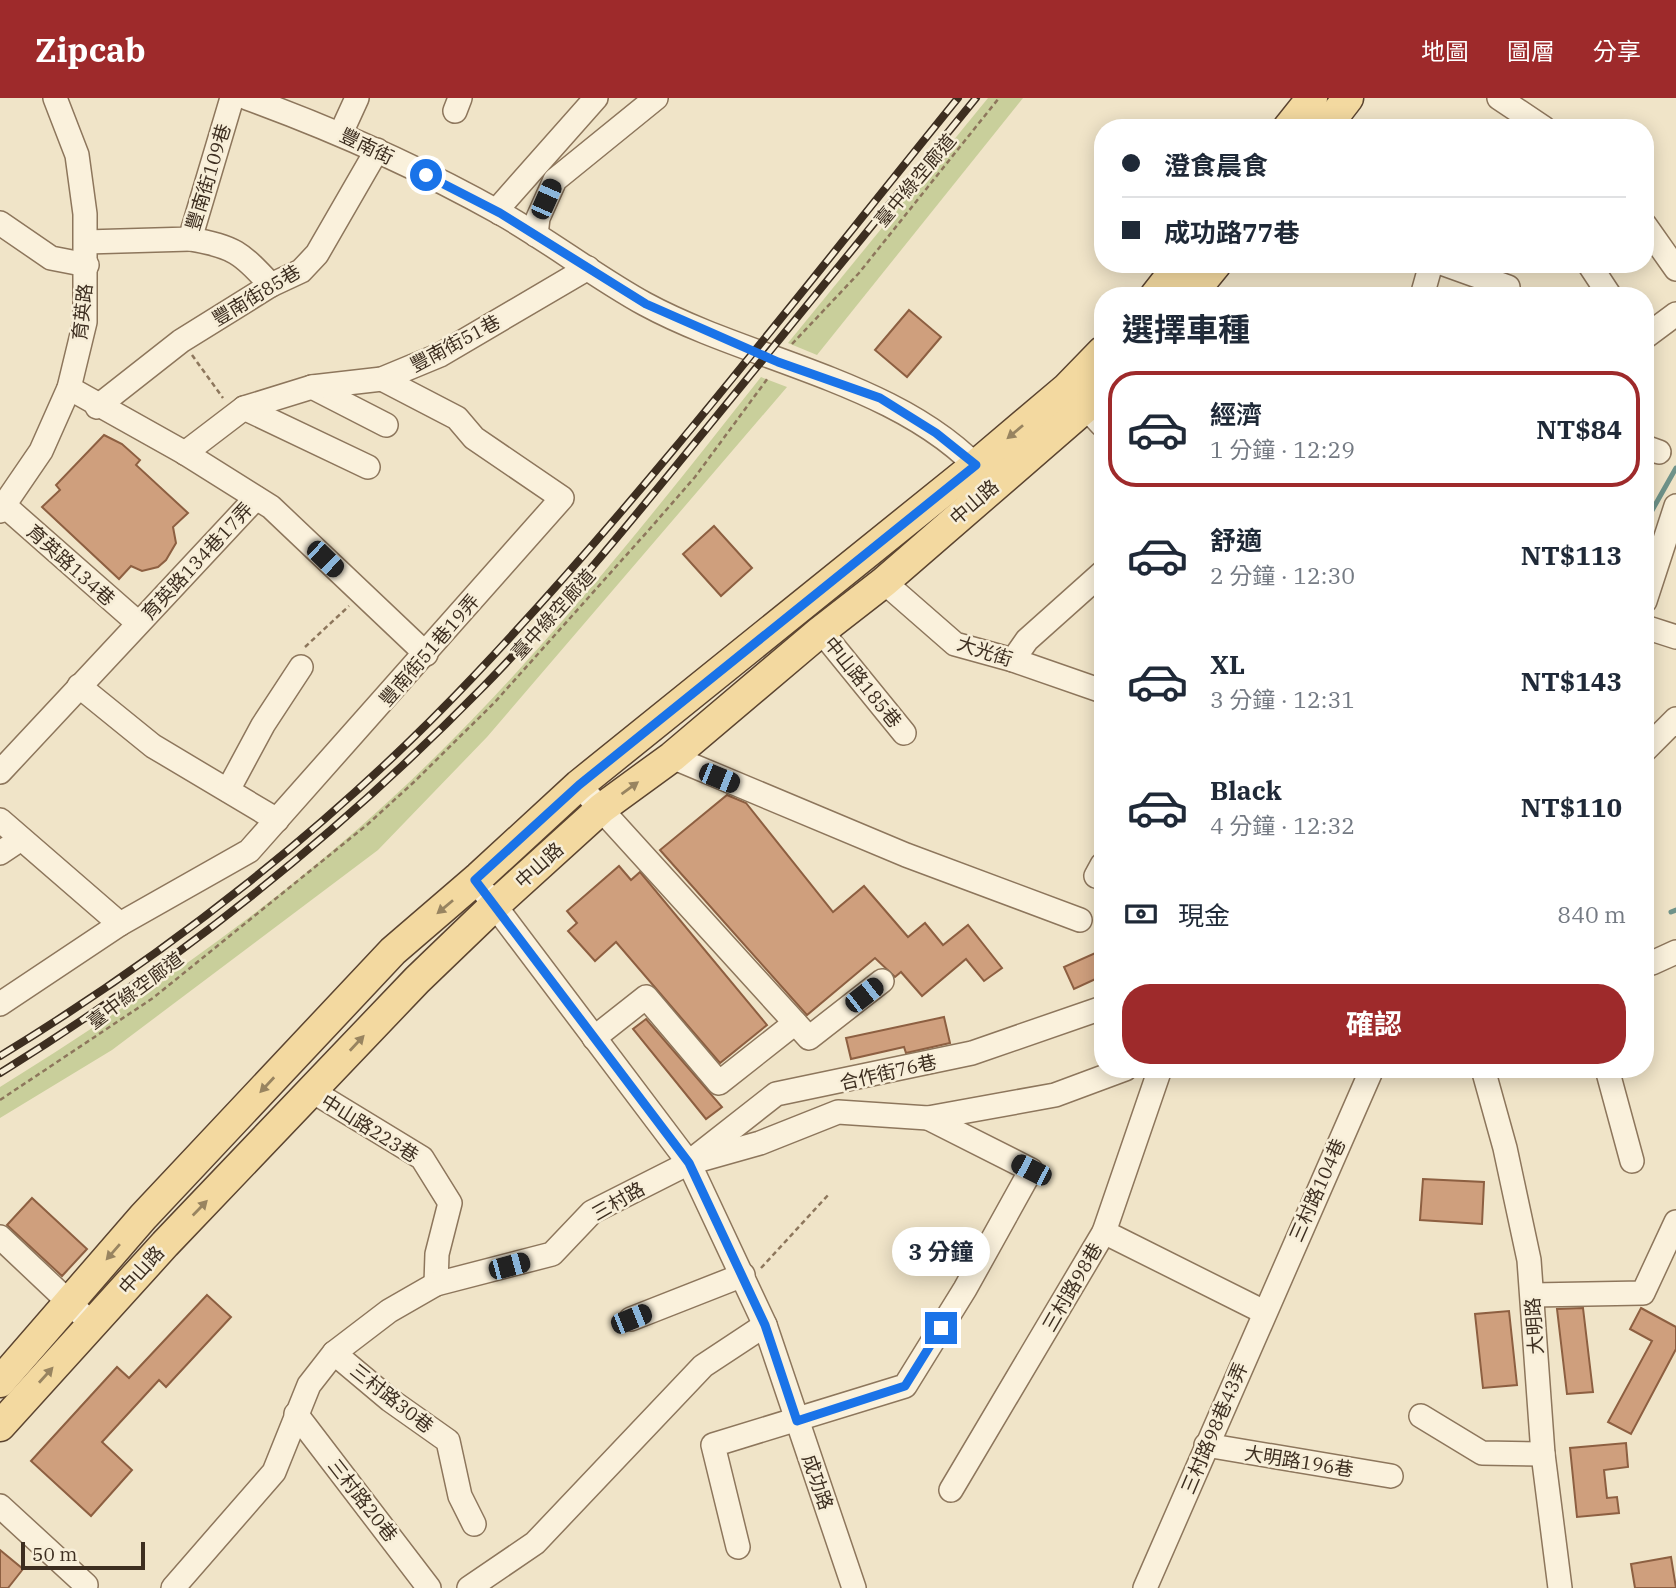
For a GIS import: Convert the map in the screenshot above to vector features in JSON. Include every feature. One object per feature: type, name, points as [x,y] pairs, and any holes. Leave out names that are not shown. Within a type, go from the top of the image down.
[{"type":"main road","points":[[1295,119],[1312,98]]},
{"type":"main road","points":[[1332,119],[1348,98]]},
{"type":"main road","points":[[1162,287],[1173,273]]},
{"type":"main road","points":[[1197,287],[1209,273]]},
{"type":"main road","name":"中山路","points":[[0,1426],[92,1324],[417,979],[602,808],[672,757],[821,631],[884,582],[1094,360]]},
{"type":"main road","name":"中山路","points":[[0,1382],[143,1217],[393,951],[579,785],[984,475],[1094,414]]},
{"type":"street","name":"育英路","points":[[3,509],[41,451],[69,388],[85,322],[86,254],[77,155],[55,98]]},
{"type":"street","name":"豐南街109巷","points":[[0,223],[51,258],[190,239],[232,98]]},
{"type":"street","name":"豐南街","points":[[247,98],[341,133],[500,213],[646,304],[778,362],[880,398],[936,433],[984,475]]},
{"type":"street","points":[[341,133],[357,98]]},
{"type":"street","points":[[536,235],[538,218],[555,180],[656,98]]},
{"type":"street","points":[[1499,98],[1530,119]]},
{"type":"street","points":[[500,213],[503,203],[591,100]]},
{"type":"street","name":"豐南街85巷","points":[[97,407],[181,341],[271,285],[301,271],[317,254],[377,150]]},
{"type":"street","points":[[1654,238],[1676,269]]},
{"type":"street","points":[[190,239],[220,244],[243,255],[271,285]]},
{"type":"street","name":"豐南街51巷","points":[[185,453],[236,406],[312,387],[382,380],[440,355],[588,268]]},
{"type":"street","points":[[1464,273],[1496,287]]},
{"type":"street","points":[[1654,330],[1676,314]]},
{"type":"street","name":"豐南街51巷19弄","points":[[0,1004],[120,924],[249,850],[562,498],[474,438],[457,418],[382,380]]},
{"type":"street","points":[[312,387],[386,425]]},
{"type":"street","points":[[69,388],[97,407],[185,453],[271,507],[426,654]]},
{"type":"street","points":[[1067,388],[1094,407]]},
{"type":"street","points":[[236,406],[368,467]]},
{"type":"street","name":"育英路134巷17弄","points":[[0,772],[256,498]]},
{"type":"street","points":[[1654,573],[1676,506]]},
{"type":"street","name":"育英路134巷","points":[[3,509],[138,623]]},
{"type":"street","points":[[1013,660],[1027,640],[1094,580]]},
{"type":"street","name":"大光街","points":[[884,582],[955,644],[1013,660],[1094,688]]},
{"type":"street","points":[[1654,630],[1676,637]]},
{"type":"street","name":"中山路185巷","points":[[821,631],[904,733]]},
{"type":"street","points":[[228,790],[263,725],[301,667]]},
{"type":"street","points":[[79,686],[153,747],[277,820]]},
{"type":"street","points":[[1654,741],[1676,719]]},
{"type":"street","points":[[672,757],[906,855],[1080,920]]},
{"type":"street","points":[[579,785],[809,1038],[882,981]]},
{"type":"street","points":[[0,820],[120,924]]},
{"type":"street","points":[[0,853],[21,839]]},
{"type":"street","name":"成功路","points":[[475,880],[689,1163],[765,1325],[854,1588]]},
{"type":"street","points":[[1654,962],[1676,953]]},
{"type":"street","points":[[594,1038],[646,997],[719,1083],[795,1023]]},
{"type":"street","name":"合作街76巷","points":[[689,1163],[776,1094],[972,1053],[1094,1011]]},
{"type":"street","name":"三村路","points":[[173,1588],[274,1472],[309,1385],[334,1353],[389,1311],[436,1284],[552,1254],[592,1212],[689,1163],[760,1143],[838,1112],[928,1118],[1055,1095],[1101,1078]]},
{"type":"street","name":"三村路98巷","points":[[951,1490],[1104,1232],[1157,1078]]},
{"type":"street","name":"三村路104巷","points":[[1264,1312],[1368,1078]]},
{"type":"street","name":"大明路","points":[[1486,1078],[1505,1147],[1533,1295],[1543,1454],[1560,1588]]},
{"type":"street","points":[[1609,1078],[1632,1161]]},
{"type":"street","name":"中山路223巷","points":[[312,1091],[422,1158],[450,1203],[437,1254],[436,1284]]},
{"type":"street","points":[[738,1547],[713,1445],[905,1386],[965,1289],[1031,1170],[928,1118]]},
{"type":"street","points":[[1533,1295],[1643,1293],[1676,1222]]},
{"type":"street","points":[[1104,1232],[1264,1312]]},
{"type":"street","points":[[0,1237],[92,1324]]},
{"type":"street","points":[[631,1319],[743,1275]]},
{"type":"street","name":"三村路98巷43弄","points":[[1145,1588],[1264,1312]]},
{"type":"street","points":[[469,1588],[535,1543],[703,1366],[765,1325]]},
{"type":"street","name":"三村路30巷","points":[[334,1353],[390,1400],[448,1441],[460,1496],[474,1524]]},
{"type":"street","name":"三村路20巷","points":[[296,1414],[429,1588]]},
{"type":"street","points":[[1421,1416],[1482,1453],[1543,1454]]},
{"type":"street","name":"大明路196巷","points":[[1206,1445],[1391,1476]]},
{"type":"street","points":[[0,1506],[86,1585]]},
{"type":"path","name":"臺中綠空廊道","points":[[0,1100],[164,989],[368,824],[495,702],[677,497],[751,403],[778,362],[859,273],[999,98]]},
{"type":"path","points":[[181,341],[236,406]]},
{"type":"path","points":[[301,667],[295,656],[361,594]]},
{"type":"path","points":[[743,1275],[760,1268],[830,1193]]},
{"type":"green space","points":[[988,98],[1023,98],[817,355],[788,343]]},
{"type":"green space","points":[[761,377],[787,387],[487,737],[378,850],[112,1050],[0,1118],[0,1087],[153,987],[251,916],[346,839],[442,750],[491,700],[584,596]]},
{"type":"building","points":[[909,310],[941,337],[907,377],[875,350]]},
{"type":"building","points":[[104,435],[122,444],[140,460],[136,465],[188,513],[173,527],[176,543],[166,560],[158,567],[142,571],[131,566],[119,579],[42,507],[60,490],[56,485]]},
{"type":"building","points":[[714,526],[752,568],[721,596],[683,554]]},
{"type":"building","points":[[727,795],[746,803],[833,912],[864,886],[908,937],[925,923],[943,945],[968,925],[1002,968],[984,981],[966,959],[922,996],[901,972],[895,977],[875,958],[807,1015],[660,850]]},
{"type":"building","points":[[619,866],[631,880],[640,872],[767,1025],[720,1063],[616,942],[595,961],[568,931],[577,923],[567,911]]},
{"type":"building","points":[[1094,954],[1094,980],[1074,989],[1064,967]]},
{"type":"building","points":[[944,1017],[950,1043],[906,1053],[904,1047],[851,1059],[846,1038]]},
{"type":"building","points":[[646,1019],[722,1107],[706,1119],[633,1029]]},
{"type":"building","points":[[1423,1179],[1484,1182],[1482,1224],[1420,1220]]},
{"type":"building","points":[[32,1198],[87,1249],[62,1276],[7,1225]]},
{"type":"building","points":[[207,1295],[231,1317],[166,1387],[159,1380],[102,1442],[132,1470],[91,1516],[31,1461],[117,1367],[129,1378]]},
{"type":"building","points":[[1583,1308],[1593,1392],[1567,1394],[1557,1309]]},
{"type":"building","points":[[1641,1308],[1676,1327],[1676,1349],[1631,1434],[1608,1422],[1652,1341],[1630,1329]]},
{"type":"building","points":[[1509,1311],[1517,1385],[1483,1388],[1475,1314]]},
{"type":"building","points":[[1626,1443],[1628,1467],[1604,1470],[1607,1498],[1617,1497],[1619,1513],[1577,1517],[1570,1448]]},
{"type":"building","points":[[0,1550],[23,1569],[8,1588],[0,1588]]},
{"type":"building","points":[[1671,1557],[1676,1588],[1635,1588],[1631,1564]]},
{"type":"waterway","points":[[1654,507],[1676,468]]},
{"type":"waterway","points":[[1671,912],[1676,910]]},
{"type":"railway","points":[[0,1056],[127,973],[250,881],[309,833],[421,730],[538,607],[662,464],[958,98]]},
{"type":"railway","points":[[0,1073],[192,942],[314,845],[429,741],[545,621],[632,520],[976,98]]},
{"type":"route","points":[[426,175],[500,213],[646,304],[778,362],[880,398],[936,433],[976,465],[579,785],[475,880],[689,1163],[765,1325],[797,1421],[905,1386],[941,1328]]}]
